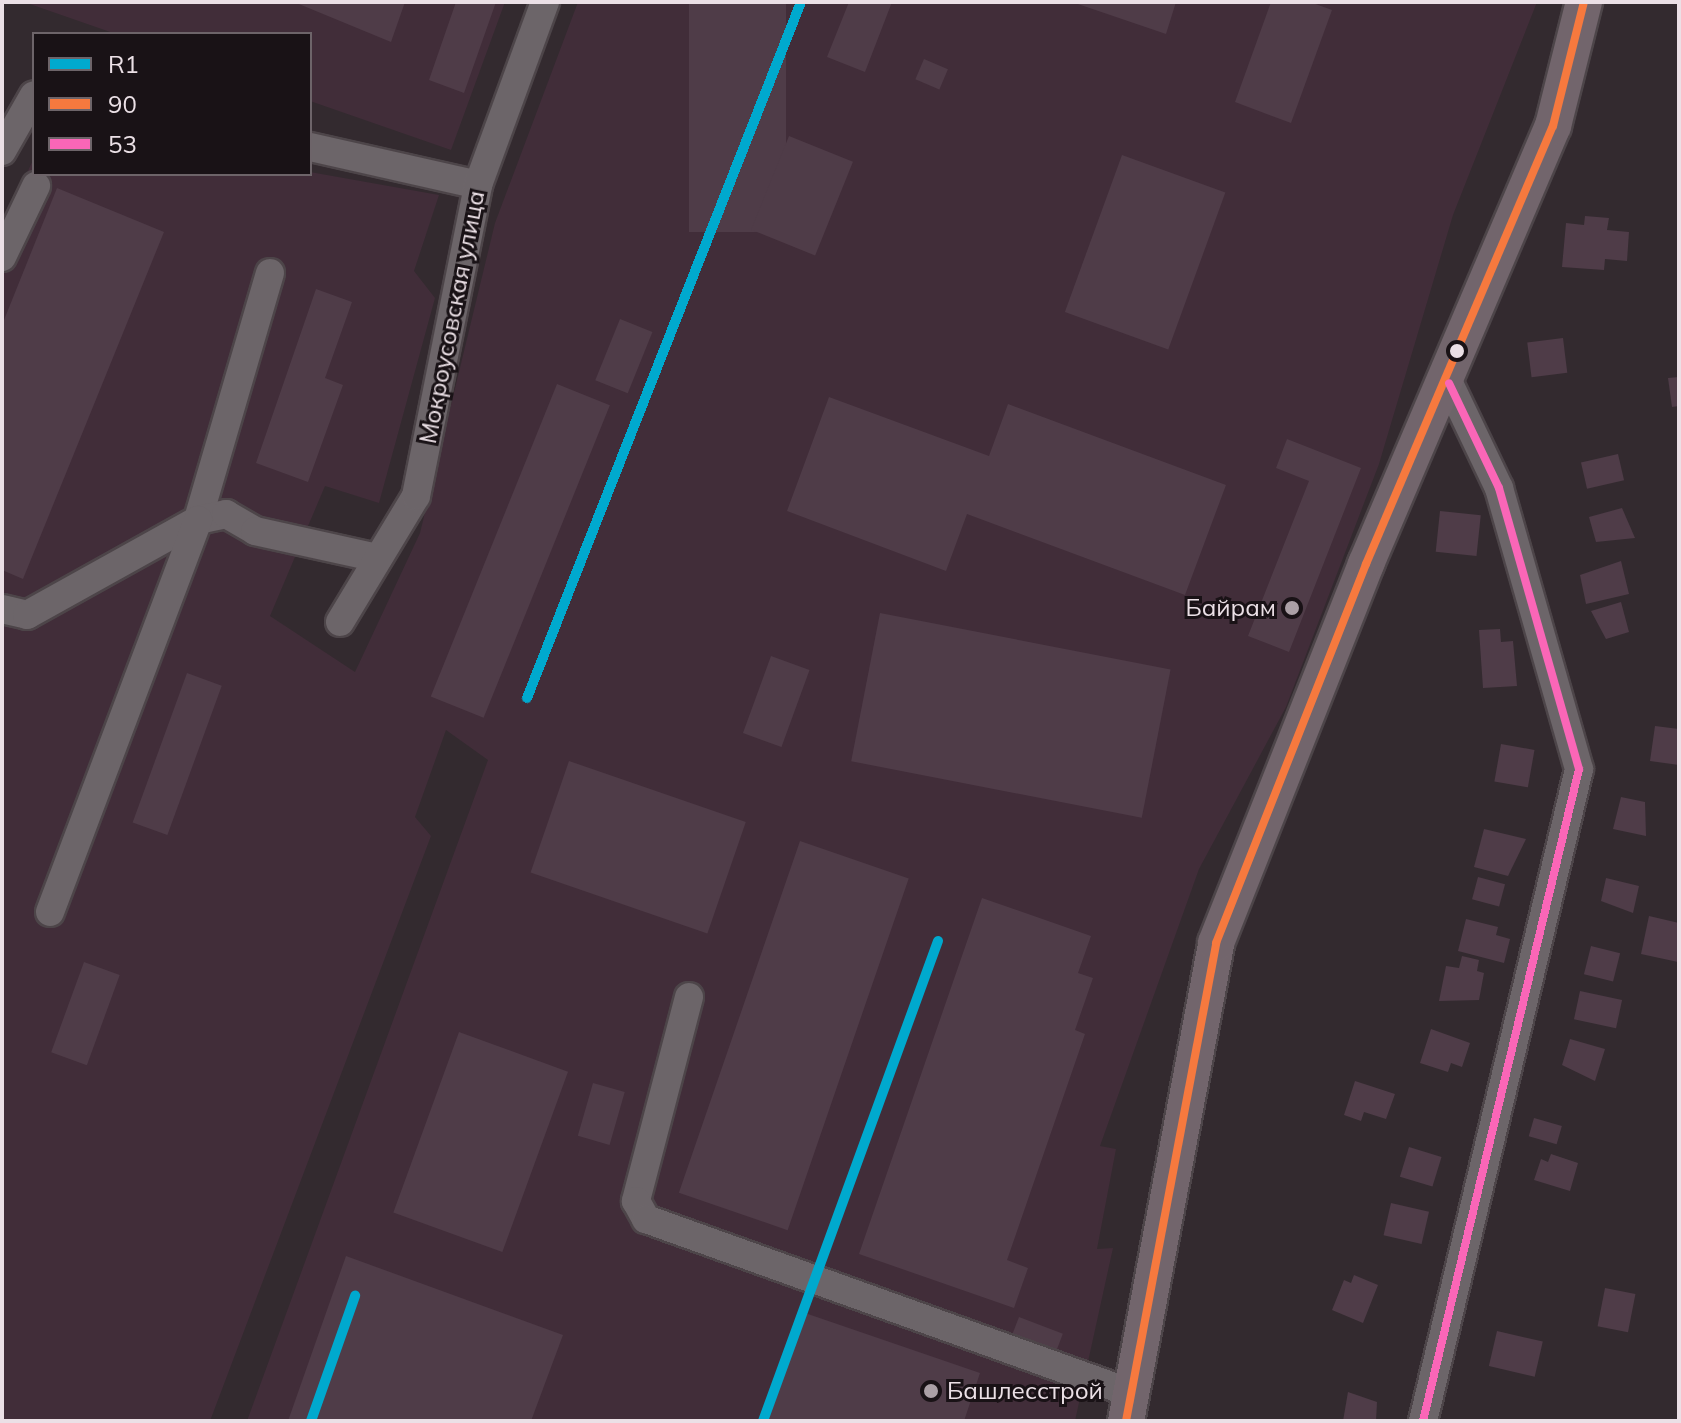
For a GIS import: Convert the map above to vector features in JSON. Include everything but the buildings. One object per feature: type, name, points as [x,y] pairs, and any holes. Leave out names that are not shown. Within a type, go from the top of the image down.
[{"type":"main road","points":[[1128,1407],[1216,943],[1366,564],[1449,383],[1553,126],[1584,2]]},
{"type":"street","name":"Мокроусовская улица","points":[[340,622],[416,496],[478,185],[545,2]]},
{"type":"street","points":[[2,151],[32,98]]},
{"type":"street","points":[[312,147],[478,185]]},
{"type":"street","points":[[2,257],[36,186]]},
{"type":"street","points":[[50,912],[198,520],[270,273]]},
{"type":"street","points":[[1423,1421],[1579,769],[1499,488],[1449,383]]},
{"type":"street","points":[[2,609],[27,615],[198,520],[226,514],[255,531],[378,558]]},
{"type":"street","points":[[689,997],[636,1201],[646,1219],[1128,1407]]},
{"type":"shaded area","points":[[24,2],[505,2],[451,150],[312,102],[312,32],[110,32]]},
{"type":"shaded area","points":[[578,2],[1537,2],[1453,215],[1379,464],[1286,707],[1199,869],[1100,1146],[1116,1149],[1097,1249],[1113,1248],[1075,1421],[247,1421],[488,760],[446,730],[415,817],[431,836],[210,1421],[2,1421],[2,226],[32,162],[32,176],[312,176],[312,172],[439,195],[414,271],[435,298],[379,503],[325,486],[270,616],[355,672],[420,533],[495,223]]},
{"type":"transit line","name":"R1","points":[[527,698],[801,2]]},
{"type":"transit line","name":"90","points":[[1126,1421],[1216,943],[1366,564],[1553,126],[1584,2]]},
{"type":"transit line","name":"53","points":[[1423,1421],[1579,769],[1499,488],[1449,383]]},
{"type":"transit line","name":"R1","points":[[763,1421],[938,941]]},
{"type":"transit line","name":"R1","points":[[311,1421],[355,1296]]},
{"type":"place","name":"Байрам","points":[[1292,608]]},
{"type":"place","name":"Башлесстрой","points":[[931,1391]]}]
